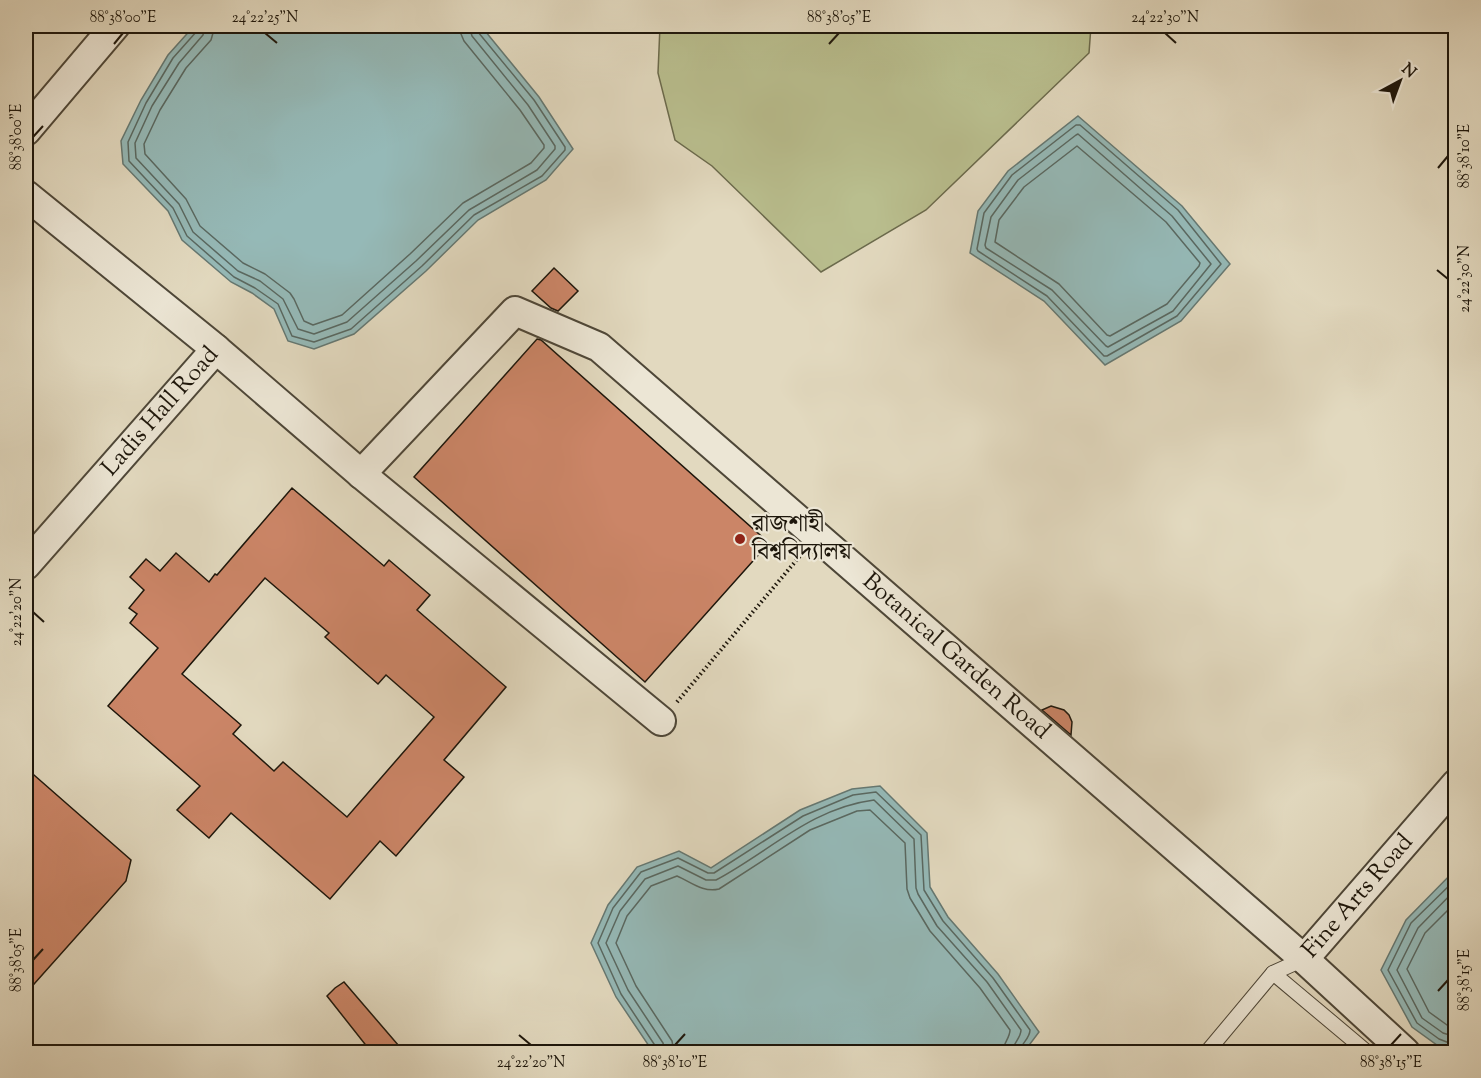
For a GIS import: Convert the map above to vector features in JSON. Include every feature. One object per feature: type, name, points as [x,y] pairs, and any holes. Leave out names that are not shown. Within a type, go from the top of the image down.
[{"type":"street","points":[[26,131],[115,26]]},
{"type":"street","points":[[26,195],[216,349]]},
{"type":"street","name":"Botanical Garden Road","points":[[361,474],[515,311],[599,347],[1304,959]]},
{"type":"street","name":"Ladis Hall Road","points":[[26,565],[216,349],[361,474],[661,721]]},
{"type":"street","name":"Fine Arts Road","points":[[1405,1053],[1304,959],[1455,784]]},
{"type":"lane","points":[[1207,1053],[1273,973],[1304,959]]},
{"type":"lane","points":[[1273,973],[1367,1053]]},
{"type":"path","points":[[661,721],[806,549]]},
{"type":"green space","points":[[660,26],[1091,26],[1089,53],[926,210],[821,272],[712,166],[675,140],[658,73]]},
{"type":"water","points":[[194,26],[481,26],[539,97],[573,149],[546,180],[478,220],[426,271],[354,334],[314,349],[288,341],[274,309],[252,293],[231,282],[182,240],[168,211],[123,164],[121,141],[141,100],[168,55]]},
{"type":"water","points":[[1078,116],[1182,206],[1230,264],[1181,321],[1105,365],[1044,301],[970,253],[978,211],[1008,171]]},
{"type":"water","points":[[880,786],[927,833],[930,887],[948,917],[998,974],[1039,1032],[1024,1052],[653,1052],[616,997],[591,943],[608,905],[637,867],[679,851],[711,868],[800,810],[852,789]]},
{"type":"water","points":[[1455,870],[1455,1052],[1437,1045],[1412,1027],[1381,970],[1406,920]]},
{"type":"building","points":[[554,268],[578,291],[558,311],[551,308],[532,291]]},
{"type":"building","points":[[537,339],[541,340],[769,543],[645,682],[414,477]]},
{"type":"building","points":[[292,488],[384,566],[389,560],[430,595],[417,610],[506,687],[444,760],[464,777],[396,856],[380,841],[330,899],[231,813],[209,838],[177,810],[200,786],[108,706],[158,648],[130,623],[137,614],[129,608],[144,590],[130,577],[146,559],[160,571],[176,553],[209,582],[215,574],[217,575]],"holes":[[[265,578],[329,633],[325,637],[378,684],[386,675],[434,717],[347,817],[283,762],[274,771],[233,734],[241,725],[182,674]]]},
{"type":"building","points":[[1051,706],[1064,710],[1069,715],[1072,722],[1071,735],[1042,710]]},
{"type":"building","points":[[26,768],[131,860],[126,881],[26,993]]},
{"type":"building","points":[[344,982],[405,1053],[372,1053],[327,996]]},
{"type":"place","name":"রাজশাহী বিশ্ববিদ্যালয়","points":[[740,539]]}]
